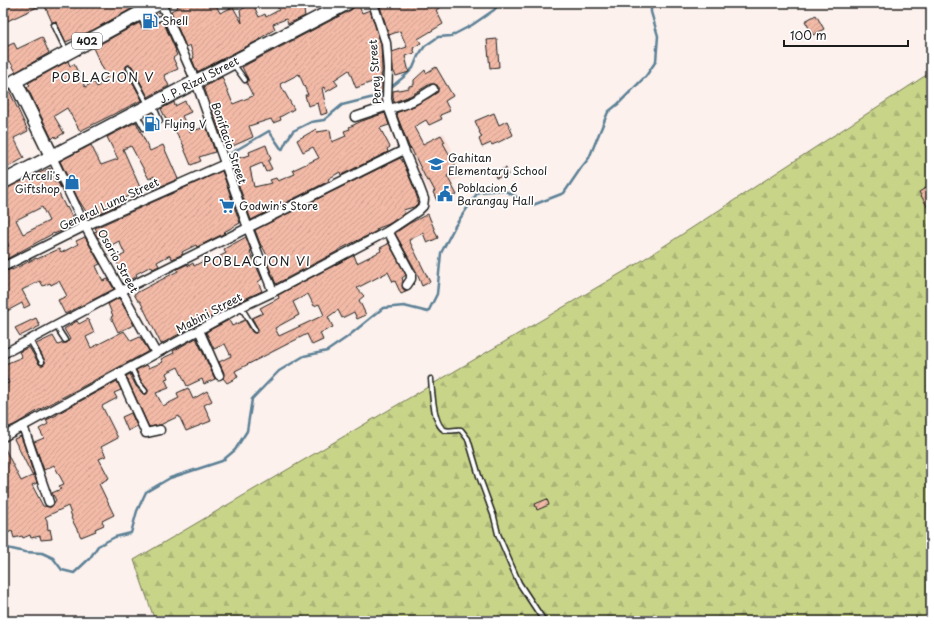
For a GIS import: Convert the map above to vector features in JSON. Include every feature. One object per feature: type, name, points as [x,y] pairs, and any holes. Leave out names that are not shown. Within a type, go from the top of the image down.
[{"type":"main road","name":"402","points":[[15,81],[160,3]]},
{"type":"main road","name":"J. P. Rizal Street","points":[[3,182],[346,3]]},
{"type":"main road","points":[[15,81],[52,157]]},
{"type":"street","name":"Bonifacio Street","points":[[160,3],[162,18],[196,82],[248,228],[273,292]]},
{"type":"street","name":"Perey Street","points":[[373,3],[386,42],[388,105],[424,199],[423,206]]},
{"type":"street","points":[[3,87],[15,81]]},
{"type":"street","points":[[355,117],[388,105],[405,105],[417,100],[433,89]]},
{"type":"street","points":[[3,354],[122,290],[404,150]]},
{"type":"street","name":"Osorio Street","points":[[52,157],[85,226],[156,353]]},
{"type":"street","name":"General Luna Street","points":[[3,267],[85,226],[225,164]]},
{"type":"street","name":"Mabini Street","points":[[3,437],[241,307],[273,292],[388,231],[423,206]]},
{"type":"street","points":[[388,231],[411,274],[411,279],[407,285]]},
{"type":"street","points":[[199,330],[219,375]]},
{"type":"street","points":[[119,374],[146,433],[160,430]]},
{"type":"street","points":[[23,426],[49,502]]},
{"type":"lane","points":[[138,14],[145,26],[149,24]]},
{"type":"lane","points":[[54,24],[67,52]]},
{"type":"lane","points":[[233,63],[245,80]]},
{"type":"lane","points":[[129,68],[160,121],[157,122]]},
{"type":"lane","points":[[136,112],[144,128],[146,127]]},
{"type":"lane","points":[[241,307],[255,330]]},
{"type":"lane","points":[[56,326],[65,340]]},
{"type":"lane","points":[[30,340],[42,362]]},
{"type":"lane","points":[[131,367],[139,384],[146,391]]},
{"type":"lane","points":[[431,379],[433,403],[440,426],[445,430],[461,430],[468,439],[498,534],[519,583],[544,621]]},
{"type":"shaded area","name":"Gahitan Elementary School","points":[[444,133],[464,176],[430,192],[408,152]]},
{"type":"green space","points":[[931,72],[931,621],[155,621],[134,560],[635,265]]},
{"type":"building","points":[[3,3],[142,3],[93,30],[66,42],[57,23],[52,22],[44,4],[3,23]]},
{"type":"building","points":[[176,3],[215,3],[220,13],[233,7],[242,23],[240,10],[253,4],[259,17],[265,14],[266,17],[279,10],[275,3],[318,3],[304,10],[305,16],[288,24],[286,19],[273,24],[275,29],[259,40],[197,72],[192,59],[194,58],[190,45],[186,47],[171,11],[178,7]]},
{"type":"building","points":[[379,3],[424,3],[425,6],[430,3],[448,3],[436,10],[443,24],[418,39],[421,43],[413,48],[415,53],[405,56],[409,72],[396,76],[393,70],[392,52],[407,47],[400,31],[389,35]]},
{"type":"building","points":[[358,4],[362,13],[370,10],[381,44],[382,92],[376,94],[372,82],[356,88],[349,70],[334,80],[338,85],[326,92],[324,87],[322,88],[327,113],[321,115],[318,103],[308,106],[305,95],[308,95],[299,74],[280,84],[294,109],[280,117],[281,120],[273,123],[271,119],[249,126],[253,137],[226,149],[204,87],[222,77],[233,104],[253,96],[247,84],[248,79],[242,67],[351,10]]},
{"type":"building","points":[[156,14],[157,16],[155,21],[163,21],[177,55],[173,58],[178,69],[164,75],[169,86],[148,97],[132,66],[128,65],[126,66],[126,70],[142,100],[80,131],[67,108],[54,116],[64,133],[56,138],[55,136],[52,139],[27,87],[30,85],[28,83],[68,61],[70,66],[74,64],[85,87],[94,82],[97,87],[107,77],[93,48],[139,23],[143,29],[151,27],[152,22],[147,21],[146,19]]},
{"type":"building","points":[[816,15],[824,29],[813,35],[805,21]]},
{"type":"building","points":[[42,37],[49,53],[16,72],[10,61],[3,66],[3,48],[14,43],[17,49]]},
{"type":"building","points":[[497,39],[499,67],[490,68],[487,40]]},
{"type":"building","points":[[436,67],[453,96],[445,101],[450,111],[440,115],[442,119],[429,125],[426,120],[414,127],[423,144],[441,135],[445,142],[443,143],[458,170],[447,176],[457,195],[437,201],[433,192],[435,191],[429,180],[427,181],[411,148],[410,149],[396,113],[414,106],[438,92],[438,86],[435,84],[430,84],[410,96],[394,102],[393,97],[393,91],[409,88],[409,86],[414,85],[414,80],[425,70],[426,73]]},
{"type":"building","points":[[9,90],[28,131],[14,138],[24,158],[3,170],[3,92]]},
{"type":"building","points":[[185,101],[191,112],[182,116],[190,132],[202,128],[201,125],[205,123],[215,152],[199,157],[201,161],[191,165],[184,146],[170,122],[168,123],[161,109],[174,102],[175,106]]},
{"type":"building","points":[[385,113],[389,125],[380,128],[390,147],[387,149],[388,152],[341,175],[340,172],[328,179],[329,181],[251,220],[230,160],[250,155],[249,152],[266,145],[271,159],[268,161],[272,169],[266,172],[262,163],[250,168],[254,187],[272,183],[270,180],[276,178],[278,181],[295,174],[293,170],[319,158],[313,147],[303,152],[297,140],[316,129],[317,132],[330,130],[332,142],[346,136],[344,131],[350,129],[349,127]]},
{"type":"building","points":[[494,113],[499,125],[507,121],[513,135],[492,145],[491,143],[482,147],[479,139],[482,137],[475,121]]},
{"type":"building","points":[[136,122],[150,151],[163,145],[178,179],[159,187],[154,176],[149,179],[131,146],[123,149],[143,194],[133,199],[131,195],[119,201],[120,204],[90,218],[78,199],[60,161],[91,145],[101,165],[118,159],[107,137]]},
{"type":"building","points":[[400,158],[414,188],[418,203],[414,207],[403,210],[405,213],[389,224],[376,229],[377,231],[338,250],[276,284],[266,260],[269,259],[261,246],[255,230]]},
{"type":"building","points":[[50,168],[55,182],[57,181],[61,188],[57,190],[66,208],[67,207],[72,217],[74,216],[78,224],[54,233],[3,261],[3,248],[9,246],[3,235],[3,190]],"holes":[[[42,207],[49,221],[23,234],[16,220]]]},
{"type":"building","points":[[506,168],[508,175],[496,178],[494,172]]},
{"type":"building","points":[[222,171],[240,223],[224,232],[225,233],[197,247],[196,245],[182,252],[183,254],[172,259],[170,255],[157,262],[159,266],[153,269],[151,266],[136,274],[137,276],[129,280],[122,267],[120,268],[115,259],[125,254],[119,241],[108,247],[103,236],[98,238],[94,232],[97,231],[95,228]]},
{"type":"building","points":[[931,185],[931,213],[919,192]]},
{"type":"building","points":[[428,214],[438,238],[427,243],[423,233],[409,240],[430,282],[422,286],[416,271],[395,233]]},
{"type":"building","points":[[85,237],[100,264],[96,266],[103,281],[108,279],[114,289],[65,314],[58,300],[67,296],[59,281],[51,285],[50,283],[43,286],[40,281],[22,290],[30,305],[24,308],[22,303],[7,311],[3,303],[3,272],[12,270],[59,249],[61,253],[78,244],[76,241]]},
{"type":"building","points":[[246,237],[251,251],[250,252],[262,279],[258,282],[262,291],[238,302],[161,344],[140,301],[138,301],[134,294],[178,271],[177,269],[188,264],[188,266],[193,263],[194,266],[207,259],[209,262],[226,253],[224,249]]},
{"type":"building","points":[[387,240],[406,275],[402,278],[402,287],[404,290],[408,291],[401,294],[395,281],[393,282],[388,272],[357,288],[364,296],[359,300],[366,315],[357,319],[354,312],[342,318],[338,310],[328,317],[333,327],[320,333],[323,340],[312,345],[307,334],[235,371],[238,377],[227,383],[223,378],[224,373],[219,362],[231,356],[225,344],[214,349],[206,332],[229,320],[232,326],[245,320],[252,332],[256,333],[258,329],[252,318],[263,313],[260,308],[279,298],[278,295],[354,255],[357,263],[381,251],[380,248],[388,244]],"holes":[[[308,294],[314,306],[319,304],[324,315],[279,336],[275,328],[299,315],[293,302]]]},
{"type":"building","points":[[119,298],[134,325],[118,332],[111,317],[113,316],[108,304]]},
{"type":"building","points":[[36,318],[40,326],[20,336],[15,328]]},
{"type":"building","points":[[88,319],[94,333],[86,337],[91,348],[124,331],[131,341],[140,337],[149,351],[14,425],[3,429],[3,385],[9,383],[3,372],[3,365],[22,357],[19,352],[29,347],[39,364],[43,365],[45,361],[36,344],[53,336],[58,345],[67,343],[70,339],[64,329],[77,321],[79,324]]},
{"type":"building","points":[[196,338],[215,379],[204,384],[202,379],[187,386],[178,367],[166,373],[168,378],[165,379],[169,388],[156,393],[163,406],[179,398],[177,393],[188,388],[193,399],[207,391],[212,401],[204,405],[211,421],[186,431],[179,416],[160,425],[149,427],[126,376],[130,374],[136,386],[143,394],[147,394],[148,390],[136,370],[147,365],[149,368],[163,362],[161,359],[174,353],[173,351]]},
{"type":"building","points":[[117,381],[121,390],[114,393],[117,398],[102,406],[118,438],[101,447],[106,456],[99,459],[109,478],[99,484],[114,515],[102,521],[104,525],[95,529],[96,531],[81,537],[71,518],[72,517],[68,506],[45,517],[52,539],[41,540],[40,536],[31,538],[30,535],[23,538],[22,536],[14,538],[12,531],[3,535],[3,445],[21,481],[34,475],[37,483],[32,485],[43,506],[51,507],[56,500],[52,493],[61,489],[59,486],[64,484],[54,465],[44,470],[34,442],[44,438],[39,429],[48,424],[46,420]]},
{"type":"building","points":[[131,413],[137,426],[128,431],[122,417]]},
{"type":"building","points":[[21,436],[34,475],[32,475],[14,439]]},
{"type":"building","points":[[547,499],[549,505],[537,510],[535,504]]},
{"type":"waterway","points":[[389,89],[413,68],[418,56],[425,46],[438,37],[451,36],[472,25],[494,10],[500,3]]},
{"type":"waterway","points":[[3,547],[25,552],[42,553],[53,558],[62,570],[74,573],[90,558],[98,546],[115,537],[131,533],[137,511],[146,492],[170,478],[222,461],[235,450],[247,431],[252,399],[279,371],[304,356],[327,351],[346,338],[383,308],[404,306],[428,312],[437,294],[441,253],[455,226],[478,192],[503,190],[533,205],[564,193],[589,158],[608,112],[646,76],[656,61],[658,36],[651,12],[651,3]]},
{"type":"waterway","points":[[226,156],[269,131],[282,150],[293,131],[311,122],[324,120],[342,105],[382,95],[386,92]]},
{"type":"place","name":"Shell","points":[[150,21]]},
{"type":"place","name":"Flying V","points":[[152,124]]},
{"type":"place","name":"Gahitan Elementary School","points":[[436,164]]},
{"type":"place","name":"Arceli's Giftshop","points":[[72,182]]},
{"type":"place","name":"Poblacion 6 Barangay Hall","points":[[445,194]]},
{"type":"place","name":"Godwin's Store","points":[[227,206]]},
{"type":"district","name":"POBLACION V","points":[[103,77]]},
{"type":"district","name":"POBLACION VI","points":[[257,261]]}]
